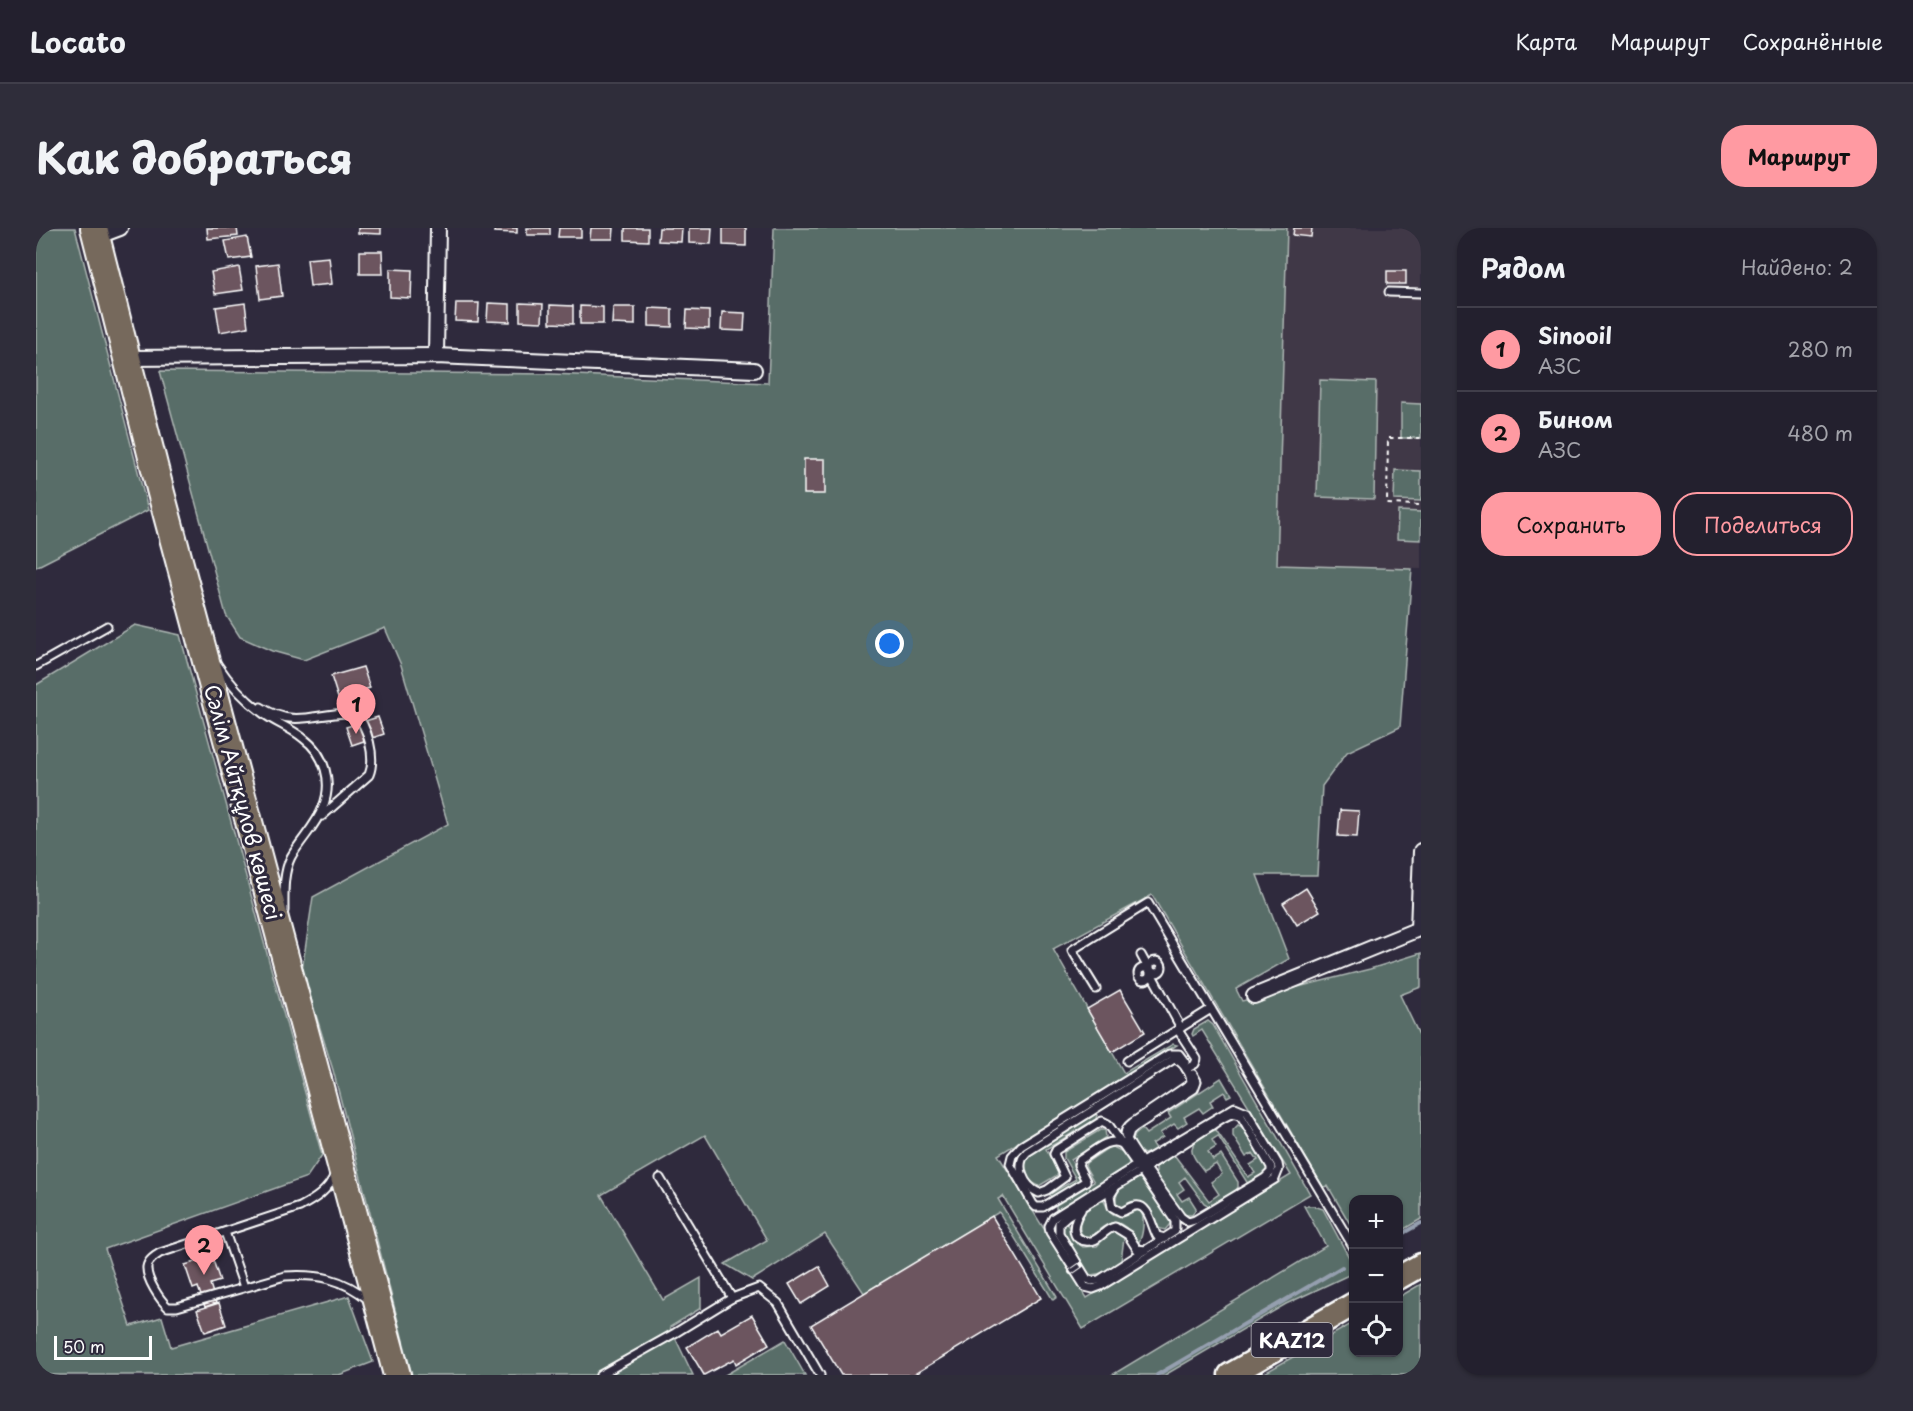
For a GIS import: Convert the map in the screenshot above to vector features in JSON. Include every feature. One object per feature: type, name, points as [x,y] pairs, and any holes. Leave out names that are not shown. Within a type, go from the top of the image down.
[{"type":"highway","name":"Сәлім Айтқұлов көшесі","points":[[95,232],[195,619],[398,1375]]},
{"type":"main road","points":[[1403,1275],[1421,1265]]},
{"type":"main road","name":"KAZ12","points":[[1230,1375],[1349,1306]]},
{"type":"street","points":[[95,232],[120,228]]},
{"type":"street","points":[[436,356],[438,228]]},
{"type":"street","points":[[127,358],[436,356],[754,370]]},
{"type":"street","points":[[1254,996],[1420,928],[1421,851]]},
{"type":"lane","points":[[1389,292],[1421,292]]},
{"type":"lane","points":[[195,619],[214,659],[230,683],[266,716],[305,739],[320,756],[328,777],[328,794],[316,822]]},
{"type":"lane","points":[[36,666],[107,626]]},
{"type":"lane","points":[[230,683],[266,710],[279,716],[305,719],[354,713],[362,722],[373,760],[369,775],[334,803],[316,822],[290,858],[285,878],[282,946]]},
{"type":"lane","points":[[1096,989],[1072,950],[1148,903],[1349,1241]]},
{"type":"lane","points":[[1141,955],[1197,1059],[1195,1064],[1187,1068]]},
{"type":"lane","points":[[1127,1061],[1211,1009]]},
{"type":"lane","points":[[1126,1143],[1109,1142],[1080,1160],[1078,1165],[1086,1181],[1044,1207],[1036,1207],[1033,1204],[1010,1164],[1012,1156],[1021,1146],[1169,1054],[1179,1054],[1187,1068]]},
{"type":"lane","points":[[1126,1143],[1133,1129],[1194,1089],[1197,1081],[1180,1060],[1171,1060],[1027,1152],[1021,1160],[1021,1170],[1032,1189],[1039,1193],[1044,1192],[1065,1177],[1054,1154],[1056,1150],[1100,1122],[1108,1124],[1126,1143],[1142,1166],[1181,1217],[1191,1222],[1265,1178],[1271,1172],[1271,1167],[1244,1118],[1234,1113],[1142,1166],[1059,1213],[1048,1226],[1050,1232],[1085,1287],[1093,1289],[1101,1286],[1271,1182],[1279,1169],[1247,1112],[1235,1107],[1142,1166],[1118,1185],[1062,1220],[1058,1228],[1059,1233],[1087,1279],[1099,1280],[1175,1231],[1176,1224],[1142,1166]]},
{"type":"lane","points":[[338,1154],[333,1178],[319,1197],[300,1207],[160,1253],[150,1261],[147,1268],[148,1275],[158,1296],[168,1307],[177,1307],[285,1276],[318,1276],[344,1283],[369,1300],[385,1329]]},
{"type":"lane","points":[[660,1178],[732,1298]]},
{"type":"lane","points":[[1118,1185],[1110,1196],[1112,1207],[1121,1212],[1134,1206],[1140,1206],[1146,1211],[1157,1236],[1167,1237]]},
{"type":"lane","points":[[1085,1205],[1077,1216],[1074,1226],[1075,1235],[1080,1239],[1095,1240],[1107,1229],[1115,1227],[1126,1233],[1137,1249],[1142,1251],[1148,1249]]},
{"type":"lane","points":[[225,1232],[244,1287]]},
{"type":"lane","points":[[600,1375],[732,1298],[759,1288],[778,1303],[820,1375]]},
{"type":"path","points":[[1419,506],[1387,504],[1388,438],[1421,438]]},
{"type":"shaded area","points":[[1287,228],[1421,228],[1421,569],[1277,565]]},
{"type":"green space","points":[[36,228],[75,228],[148,510],[36,567]]},
{"type":"green space","points":[[774,228],[1287,228],[1277,565],[1412,569],[1400,727],[1347,752],[1322,786],[1317,875],[1257,875],[1289,959],[1236,989],[1242,1001],[1370,969],[1421,953],[1421,987],[1400,995],[1421,1039],[1421,1219],[1403,1230],[1403,1195],[1349,1195],[1349,1222],[1328,1186],[1323,1187],[1152,895],[1053,949],[1124,1073],[1173,1044],[1177,1045],[998,1155],[1087,1298],[1291,1175],[1202,1030],[1193,1036],[1194,1029],[1208,1021],[1213,1025],[1310,1194],[1083,1329],[1003,1196],[998,1199],[1057,1297],[1053,1300],[999,1212],[864,1293],[825,1234],[752,1280],[725,1264],[767,1240],[705,1135],[601,1195],[663,1300],[701,1278],[701,1308],[670,1327],[693,1375],[412,1375],[333,1070],[302,970],[313,897],[448,824],[401,665],[385,628],[304,660],[272,651],[240,637],[226,615],[160,371],[551,374],[768,383]]},
{"type":"green space","points":[[1320,380],[1376,382],[1374,499],[1317,497]]},
{"type":"green space","points":[[1401,403],[1421,404],[1421,438],[1401,438]]},
{"type":"green space","points":[[1395,470],[1421,471],[1421,501],[1394,500]]},
{"type":"green space","points":[[1398,511],[1421,512],[1421,540],[1397,539]]},
{"type":"green space","points":[[135,625],[180,635],[322,1155],[307,1177],[105,1249],[131,1326],[162,1317],[171,1347],[349,1296],[373,1362],[339,1375],[36,1375],[36,685]]},
{"type":"green space","points":[[1221,1078],[1231,1095],[1227,1097],[1224,1092],[1210,1101],[1213,1106],[1203,1113],[1199,1108],[1184,1117],[1187,1122],[1178,1128],[1174,1124],[1160,1133],[1163,1137],[1152,1144],[1156,1150],[1144,1154],[1137,1150],[1133,1140],[1142,1129],[1146,1134],[1171,1118],[1168,1113]]},
{"type":"green space","points":[[1094,1113],[1097,1115],[1096,1119],[1046,1149],[1059,1174],[1039,1186],[1031,1181],[1025,1168],[1029,1155]]},
{"type":"green space","points":[[1238,1125],[1245,1128],[1267,1167],[1266,1172],[1248,1184],[1218,1136],[1212,1140],[1216,1147],[1208,1152],[1213,1160],[1221,1155],[1238,1182],[1238,1187],[1225,1199],[1209,1206],[1204,1203],[1185,1177],[1179,1182],[1184,1189],[1177,1194],[1182,1201],[1189,1197],[1196,1208],[1192,1215],[1184,1215],[1156,1176],[1156,1167],[1171,1156],[1175,1156],[1209,1201],[1219,1194],[1211,1182],[1222,1174],[1216,1164],[1204,1171],[1193,1155],[1192,1147],[1199,1139],[1216,1130],[1248,1177],[1255,1173],[1250,1165],[1258,1160],[1253,1153],[1246,1157],[1233,1136],[1233,1130]]},
{"type":"green space","points":[[1100,1130],[1105,1130],[1106,1137],[1071,1160],[1081,1180],[1051,1199],[1050,1194],[1076,1179],[1064,1158],[1064,1152]]},
{"type":"green space","points":[[1111,1146],[1125,1153],[1129,1162],[1128,1166],[1060,1209],[1056,1209],[1056,1205],[1094,1182],[1085,1166],[1086,1163]]},
{"type":"green space","points":[[1139,1178],[1170,1220],[1165,1230],[1158,1228],[1146,1205],[1137,1203],[1122,1208],[1115,1204],[1118,1189]]},
{"type":"green space","points":[[1104,1201],[1107,1208],[1118,1216],[1141,1211],[1143,1227],[1139,1242],[1124,1226],[1118,1223],[1104,1226],[1090,1237],[1080,1232],[1083,1212]]},
{"type":"green space","points":[[1304,1206],[1323,1209],[1349,1258],[1349,1275],[1286,1304],[1165,1375],[1112,1375],[1326,1246]]},
{"type":"green space","points":[[1065,1224],[1068,1225],[1072,1239],[1083,1247],[1097,1246],[1110,1232],[1118,1232],[1124,1238],[1121,1261],[1100,1273],[1087,1274],[1062,1233]]},
{"type":"green space","points":[[1421,1284],[1421,1370],[1416,1375],[1261,1375],[1349,1325],[1349,1357],[1403,1357],[1403,1295]]},
{"type":"green space","points":[[785,1340],[805,1375],[725,1375]]},
{"type":"building","points":[[207,228],[237,228],[238,236],[208,239]]},
{"type":"building","points":[[358,228],[381,228],[381,234],[358,233]]},
{"type":"building","points":[[495,228],[517,228],[517,233],[494,232]]},
{"type":"building","points":[[527,228],[550,228],[550,235],[527,235]]},
{"type":"building","points":[[559,228],[581,228],[581,237],[558,237]]},
{"type":"building","points":[[591,228],[614,228],[613,239],[590,239]]},
{"type":"building","points":[[625,228],[648,228],[648,241],[625,240]]},
{"type":"building","points":[[659,228],[682,228],[681,242],[658,241]]},
{"type":"building","points":[[689,228],[712,228],[711,244],[689,243]]},
{"type":"building","points":[[723,228],[746,228],[746,246],[723,245]]},
{"type":"building","points":[[1294,228],[1312,228],[1311,237],[1293,235]]},
{"type":"building","points":[[247,237],[251,257],[229,260],[225,241]]},
{"type":"building","points":[[360,251],[382,251],[383,274],[360,274]]},
{"type":"building","points":[[329,257],[332,284],[310,286],[307,259]]},
{"type":"building","points":[[278,263],[282,296],[260,299],[256,266]]},
{"type":"building","points":[[239,267],[243,290],[215,294],[211,272]]},
{"type":"building","points":[[390,269],[412,270],[411,298],[390,297]]},
{"type":"building","points":[[1387,271],[1406,271],[1406,284],[1387,284]]},
{"type":"building","points":[[245,303],[248,327],[220,332],[216,307]]},
{"type":"building","points":[[456,303],[479,303],[478,322],[455,321]]},
{"type":"building","points":[[488,303],[510,304],[510,322],[487,321]]},
{"type":"building","points":[[520,303],[543,304],[542,322],[520,321]]},
{"type":"building","points":[[550,305],[573,306],[573,324],[550,323]]},
{"type":"building","points":[[580,306],[603,307],[603,324],[580,324]]},
{"type":"building","points":[[613,307],[635,307],[635,325],[612,324]]},
{"type":"building","points":[[649,308],[672,309],[672,327],[649,326]]},
{"type":"building","points":[[687,310],[709,311],[709,329],[686,328]]},
{"type":"building","points":[[722,312],[745,313],[744,331],[721,330]]},
{"type":"building","points":[[804,459],[825,459],[825,494],[804,494]]},
{"type":"building","points":[[363,667],[370,688],[338,698],[331,676]]},
{"type":"building","points":[[378,717],[384,734],[352,745],[346,727]]},
{"type":"building","points":[[1340,810],[1359,811],[1357,837],[1338,836]]},
{"type":"building","points":[[1306,888],[1320,911],[1297,925],[1283,903]]},
{"type":"building","points":[[1120,990],[1145,1032],[1112,1052],[1087,1009]]},
{"type":"building","points":[[992,1216],[1041,1298],[913,1375],[841,1375],[811,1325]]},
{"type":"building","points":[[212,1257],[220,1281],[210,1284],[216,1303],[205,1307],[198,1287],[193,1289],[185,1265]]},
{"type":"building","points":[[819,1266],[830,1286],[801,1304],[789,1284]]},
{"type":"building","points":[[219,1303],[226,1325],[205,1332],[197,1310]]},
{"type":"building","points":[[752,1315],[769,1344],[736,1364],[734,1359],[704,1375],[687,1347],[718,1328],[721,1333]]},
{"type":"waterway","points":[[1403,1233],[1421,1223]]},
{"type":"waterway","points":[[1157,1375],[1342,1267]]},
{"type":"railway","points":[[1071,1272],[1081,1265]]},
{"type":"place","name":"Sinooil","points":[[356,734]]},
{"type":"place","name":"Бином","points":[[204,1275]]}]
